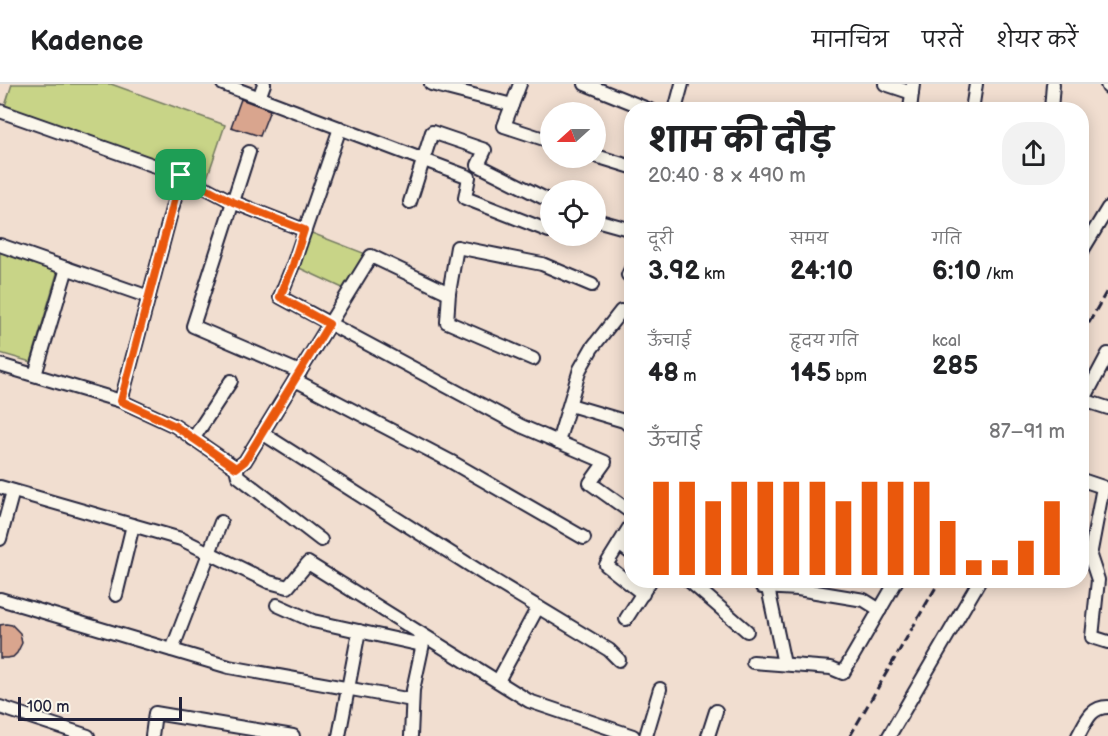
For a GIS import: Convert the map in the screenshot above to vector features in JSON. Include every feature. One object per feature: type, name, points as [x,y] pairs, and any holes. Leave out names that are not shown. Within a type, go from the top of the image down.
[{"type":"street","points":[[223,84],[469,177],[465,198],[540,227]]},
{"type":"street","points":[[259,98],[264,84]]},
{"type":"street","points":[[433,84],[512,105]]},
{"type":"street","points":[[520,84],[504,126],[540,138]]},
{"type":"street","points":[[585,84],[630,102]]},
{"type":"street","points":[[677,102],[682,84]]},
{"type":"street","points":[[885,84],[913,88]]},
{"type":"street","points":[[973,102],[976,84]]},
{"type":"street","points":[[1052,102],[1053,84]]},
{"type":"street","points":[[0,111],[181,175],[233,202],[304,230]]},
{"type":"street","points":[[340,128],[280,297],[521,426],[605,462],[590,483],[624,507]]},
{"type":"street","points":[[410,202],[432,132],[485,150],[478,165],[540,196]]},
{"type":"street","points":[[249,152],[192,326],[297,376],[584,538]]},
{"type":"street","points":[[606,159],[624,165]]},
{"type":"street","points":[[121,401],[181,175]]},
{"type":"street","points":[[1089,239],[1108,208]]},
{"type":"street","points":[[606,223],[624,228]]},
{"type":"street","points":[[0,245],[148,297]]},
{"type":"street","points":[[533,359],[447,322],[448,293],[457,247],[542,264],[592,285]]},
{"type":"street","points":[[236,468],[245,461],[371,256],[448,293]]},
{"type":"street","points":[[35,375],[66,268]]},
{"type":"street","points":[[558,442],[580,369],[592,348],[621,311]]},
{"type":"street","points":[[1089,388],[1108,354]]},
{"type":"street","points":[[0,365],[121,401],[175,426],[236,468],[238,476],[321,540]]},
{"type":"street","points":[[193,439],[231,381]]},
{"type":"street","points":[[1089,403],[1108,408]]},
{"type":"street","points":[[570,405],[624,421]]},
{"type":"street","points":[[262,433],[490,578],[609,650],[619,660]]},
{"type":"street","points":[[1089,482],[1106,487],[1090,556],[1098,580],[1092,637],[1108,642]]},
{"type":"street","points":[[0,487],[181,539],[269,582],[288,587],[308,563],[423,641],[498,681],[529,701],[633,736]]},
{"type":"street","points":[[0,538],[13,491]]},
{"type":"street","points":[[172,650],[221,522]]},
{"type":"street","points":[[116,596],[133,525]]},
{"type":"street","points":[[624,536],[606,565],[624,579]]},
{"type":"street","points":[[619,544],[624,548]]},
{"type":"street","points":[[635,588],[643,594]]},
{"type":"street","points":[[626,619],[646,588]]},
{"type":"street","points":[[697,588],[747,632]]},
{"type":"street","points":[[764,588],[784,664]]},
{"type":"street","points":[[791,588],[864,600],[880,610]]},
{"type":"street","points":[[753,662],[831,668],[843,673],[892,588]]},
{"type":"street","points":[[890,736],[975,588]]},
{"type":"street","points":[[0,598],[229,667],[412,700]]},
{"type":"street","points":[[277,605],[313,621],[423,641]]},
{"type":"street","points":[[498,681],[538,607]]},
{"type":"street","points":[[339,736],[359,631]]},
{"type":"street","points":[[411,736],[413,690],[423,641]]},
{"type":"street","points":[[646,736],[660,689]]},
{"type":"street","points":[[0,707],[88,736]]},
{"type":"street","points":[[1078,736],[1091,712],[1108,707]]},
{"type":"street","points":[[708,736],[716,711]]},
{"type":"street","points":[[152,736],[155,712],[293,736]]},
{"type":"green space","points":[[12,84],[111,84],[225,125],[207,178],[5,106]]},
{"type":"green space","points":[[304,230],[371,256],[349,291],[293,265]]},
{"type":"green space","points":[[0,252],[58,270],[31,362],[0,353]]},
{"type":"building","points":[[241,99],[270,110],[260,136],[231,127]]},
{"type":"building","points":[[0,625],[12,625],[20,633],[22,643],[13,657],[0,658]]},
{"type":"railway","points":[[1089,323],[1108,289]]},
{"type":"railway","points":[[850,736],[935,588]]},
{"type":"route","points":[[181,175],[233,202],[304,230],[280,297],[329,324],[245,461],[236,468],[175,426],[121,401],[181,175]]}]
